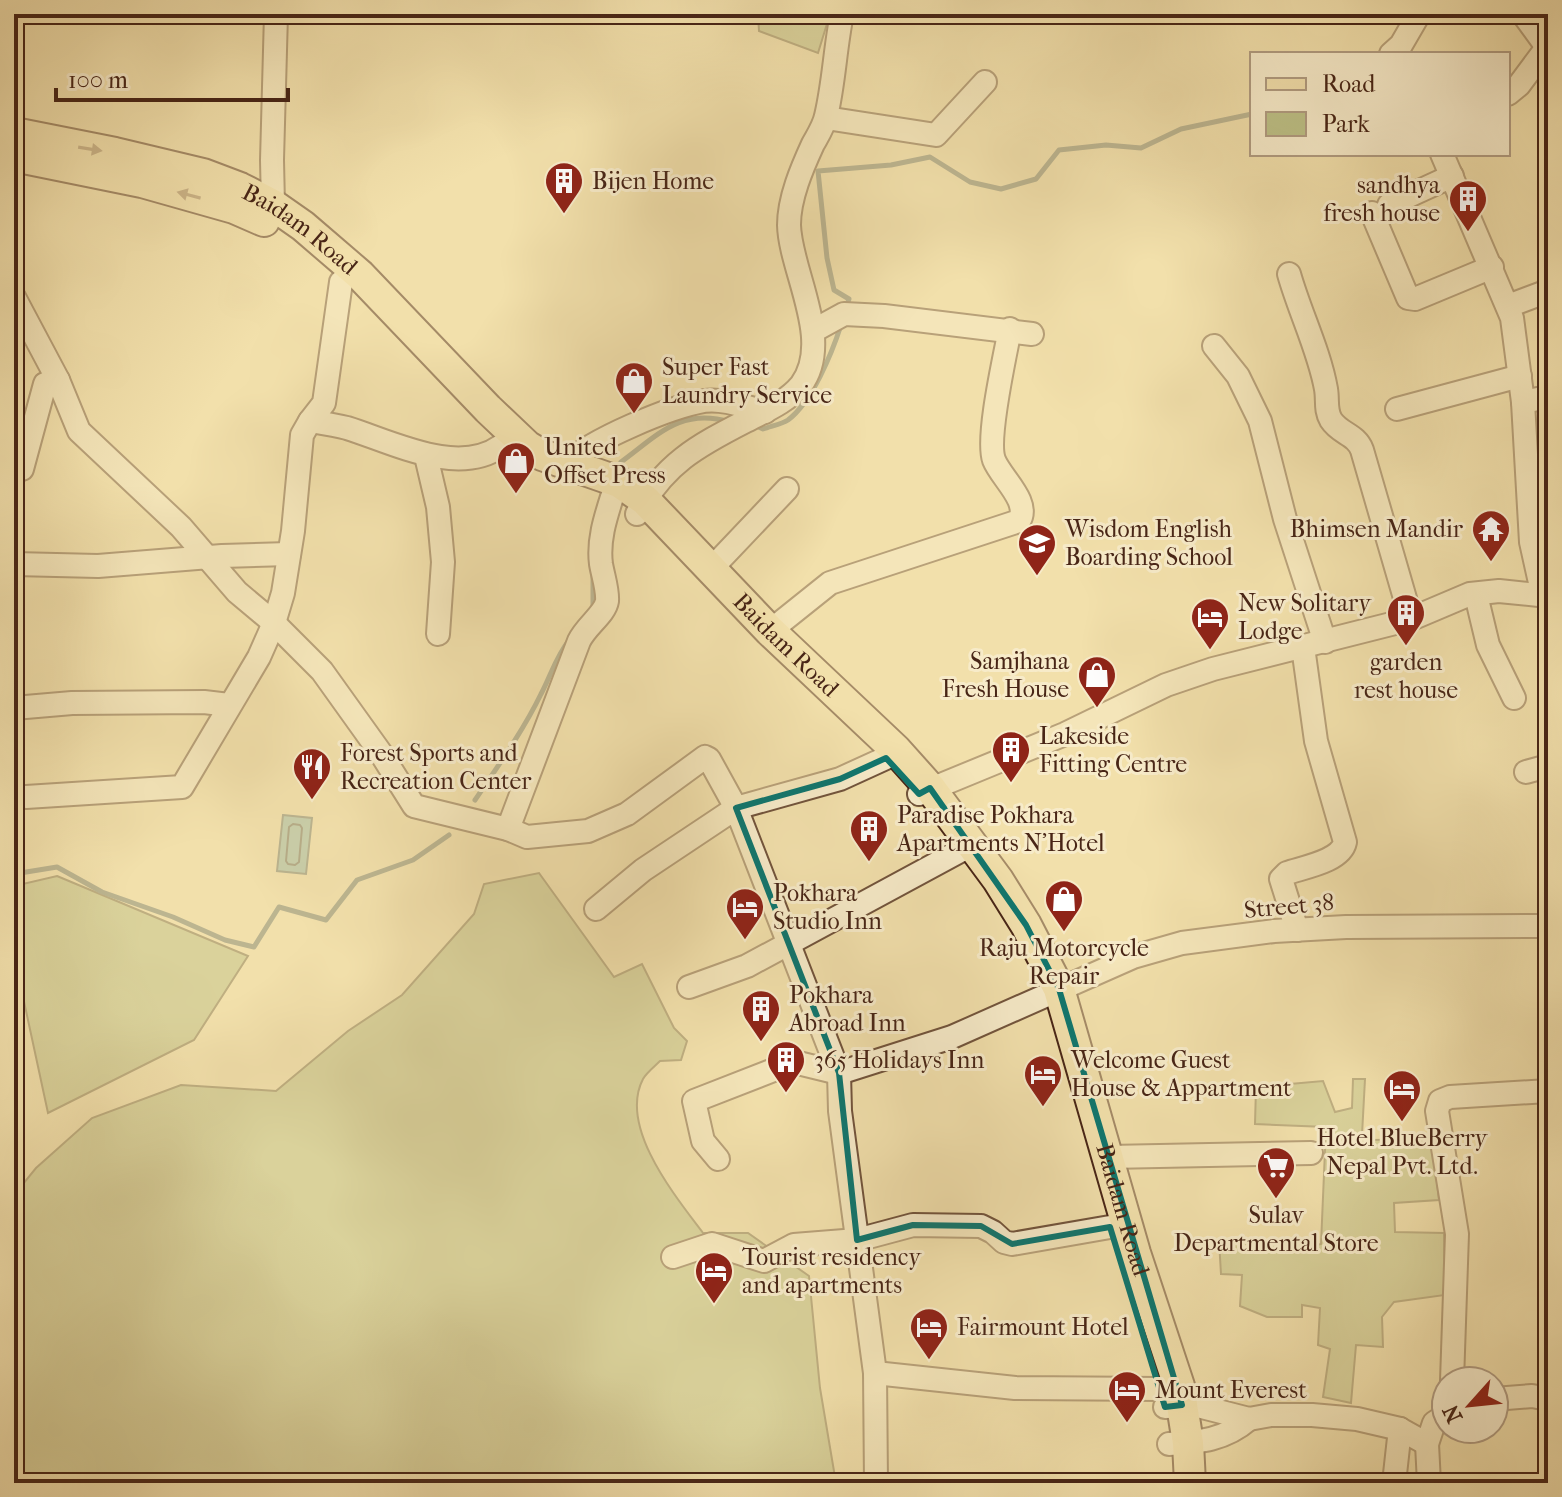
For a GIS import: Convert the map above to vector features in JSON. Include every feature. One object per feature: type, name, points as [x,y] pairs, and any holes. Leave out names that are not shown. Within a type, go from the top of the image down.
[{"type":"main road","name":"Baidam Road","points":[[14,133],[203,174],[273,205],[339,254],[512,433],[542,455],[619,482],[760,641],[925,791],[960,851],[1052,992],[1110,1227],[1169,1400],[1190,1483]]},
{"type":"main road","name":"Baidam Road","points":[[14,156],[142,182],[234,208],[261,220],[290,239],[341,282],[474,422],[501,446],[536,469],[641,507],[712,568],[770,631],[896,750],[925,791],[998,880],[1026,925],[1109,1157],[1135,1253],[1179,1386],[1169,1400]]},
{"type":"main road","name":"Baidam Road","points":[[1172,1483],[1179,1443]]},
{"type":"street","points":[[273,205],[276,14]]},
{"type":"street","points":[[641,507],[676,461],[787,399],[803,383],[810,363],[813,331],[789,226],[800,175],[826,118],[834,49],[842,14]]},
{"type":"street","points":[[1393,52],[1401,45],[1419,14]]},
{"type":"street","points":[[1510,92],[1548,47],[1523,14]]},
{"type":"street","points":[[826,118],[936,135],[985,82]]},
{"type":"street","points":[[925,791],[1065,734],[1166,685],[1227,665],[1411,619],[1470,594],[1499,591],[1546,596],[1531,542],[1523,402],[1512,318],[1443,156]]},
{"type":"street","points":[[1452,176],[1381,209],[1408,298],[1415,299],[1492,267]]},
{"type":"street","points":[[1289,274],[1309,329],[1331,420],[1340,431],[1359,441],[1411,619]]},
{"type":"street","points":[[26,797],[182,787],[259,657],[274,623],[283,593],[289,554],[302,435],[324,403],[341,282]]},
{"type":"street","points":[[1508,306],[1548,291]]},
{"type":"street","points":[[14,297],[58,380],[79,431],[181,527],[237,592],[274,623],[322,671],[414,806],[508,829],[527,837],[588,831],[627,814],[705,757],[709,759],[736,808],[839,1073],[840,1111],[875,1373],[876,1483]]},
{"type":"street","points":[[770,631],[830,583],[1019,521],[1023,515],[1021,505],[993,459],[997,401],[1021,331],[844,314],[813,331]]},
{"type":"street","points":[[1214,346],[1238,376],[1260,421],[1285,519],[1325,642]]},
{"type":"street","points":[[1397,409],[1520,376]]},
{"type":"street","points":[[22,469],[45,384],[58,380]]},
{"type":"street","points":[[1523,402],[1548,397]]},
{"type":"street","points":[[568,463],[579,452],[639,423],[705,401],[765,412]]},
{"type":"street","points":[[310,421],[345,428],[426,456],[483,457],[501,446]]},
{"type":"street","points":[[426,456],[438,507],[443,562],[438,634]]},
{"type":"street","points":[[712,568],[787,489]]},
{"type":"street","points":[[508,829],[579,641],[586,627],[604,612],[607,600],[601,540],[612,497]]},
{"type":"street","points":[[14,564],[98,566],[289,554]]},
{"type":"street","points":[[1476,595],[1488,645],[1514,698]]},
{"type":"street","points":[[1297,930],[1281,879],[1287,873],[1336,856],[1344,849],[1345,842],[1316,741],[1303,647]]},
{"type":"street","points":[[14,708],[72,703],[204,702],[229,705]]},
{"type":"street","points":[[596,909],[643,870],[736,808],[840,779],[886,758]]},
{"type":"street","points":[[1526,772],[1548,766]]},
{"type":"street","points":[[689,987],[747,966],[960,851]]},
{"type":"street","name":"Street 38","points":[[839,1073],[952,1037],[1133,957],[1182,943],[1297,930],[1548,926]]},
{"type":"street","points":[[718,1159],[703,1141],[694,1101],[794,1062],[839,1073]]},
{"type":"street","points":[[1453,1365],[1457,1234],[1437,1111],[1440,1101],[1450,1097],[1548,1091]]},
{"type":"street","points":[[1109,1157],[1311,1153]]},
{"type":"street","points":[[673,1257],[712,1244],[764,1261],[794,1245],[857,1240],[913,1225],[981,1226],[1012,1244],[1110,1227]]},
{"type":"street","points":[[875,1373],[1169,1400],[1249,1419],[1271,1415],[1357,1419],[1400,1429],[1427,1444]]},
{"type":"street","points":[[1510,1398],[1532,1396],[1548,1399]]},
{"type":"street","points":[[1179,1443],[1234,1432],[1249,1419]]},
{"type":"street","points":[[1394,1483],[1400,1429]]},
{"type":"street","points":[[1429,1483],[1427,1444],[1430,1435]]},
{"type":"highlighted area","points":[[886,758],[919,794],[930,788],[1026,925],[1059,989],[1182,1405],[1165,1407],[1110,1227],[1012,1244],[981,1226],[913,1225],[857,1240],[839,1073],[736,808],[840,779]]},
{"type":"green space","points":[[758,14],[830,14],[818,53],[759,31]]},
{"type":"green space","points":[[539,873],[614,977],[642,964],[674,1028],[687,1041],[681,1060],[660,1061],[646,1074],[637,1098],[644,1139],[666,1181],[703,1233],[748,1233],[809,1276],[820,1388],[836,1483],[14,1483],[14,1195],[36,1168],[92,1118],[181,1085],[276,1091],[348,1031],[402,995],[474,914],[484,884]]},
{"type":"green space","points":[[57,876],[248,956],[194,1040],[48,1113],[14,955],[14,886]]},
{"type":"green space","points":[[1353,1079],[1365,1079],[1362,1135],[1371,1140],[1432,1139],[1439,1200],[1394,1203],[1395,1232],[1444,1233],[1445,1295],[1394,1302],[1382,1317],[1383,1347],[1356,1345],[1351,1403],[1323,1397],[1330,1349],[1318,1345],[1320,1308],[1302,1305],[1302,1317],[1267,1317],[1240,1306],[1242,1275],[1221,1274],[1219,1240],[1321,1244],[1326,1127],[1255,1124],[1256,1087],[1323,1081],[1335,1112],[1352,1108]]},
{"type":"water","points":[[283,815],[312,818],[306,874],[277,871]]},
{"type":"waterway","points":[[846,308],[849,299],[834,290],[827,258],[818,171],[891,165],[930,157],[970,182],[1001,189],[1036,179],[1059,150],[1106,145],[1141,148],[1181,129],[1250,114]]},
{"type":"waterway","points":[[754,425],[763,429],[786,421],[797,412],[820,376],[841,325]]},
{"type":"waterway","points":[[621,462],[671,426],[684,421],[713,418],[730,422]]},
{"type":"waterway","points":[[593,576],[593,610]]},
{"type":"waterway","points":[[475,800],[526,721],[570,639]]},
{"type":"waterway","points":[[14,874],[57,867],[102,892],[173,917],[225,940],[254,947],[279,907],[326,920],[357,880],[413,860],[449,835]]},
{"type":"place","name":"Bijen Home","points":[[564,215]]},
{"type":"place","name":"sandhya fresh house","points":[[1468,233]]},
{"type":"place","name":"Super Fast Laundry Service","points":[[634,415]]},
{"type":"place","name":"United Offset Press","points":[[516,495]]},
{"type":"place","name":"Bhimsen Mandir","points":[[1491,563]]},
{"type":"place","name":"Wisdom English Boarding School","points":[[1037,577]]},
{"type":"place","name":"garden rest house","points":[[1406,647]]},
{"type":"place","name":"New Solitary Lodge","points":[[1210,651]]},
{"type":"place","name":"Samjhana Fresh House","points":[[1097,709]]},
{"type":"place","name":"Lakeside Fitting Centre","points":[[1011,784]]},
{"type":"place","name":"Forest Sports and Recreation Center","points":[[312,801]]},
{"type":"place","name":"Paradise Pokhara Apartments N'Hotel","points":[[869,863]]},
{"type":"place","name":"Raju Motorcycle Repair","points":[[1064,933]]},
{"type":"place","name":"Pokhara Studio Inn","points":[[745,941]]},
{"type":"place","name":"Pokhara Abroad Inn","points":[[761,1043]]},
{"type":"place","name":"365 Holidays Inn","points":[[786,1094]]},
{"type":"place","name":"Welcome Guest House & Appartment","points":[[1043,1108]]},
{"type":"place","name":"Hotel BlueBerry Nepal Pvt. Ltd.","points":[[1402,1123]]},
{"type":"place","name":"Sulav Departmental Store","points":[[1276,1200]]},
{"type":"place","name":"Tourist residency and apartments","points":[[714,1305]]},
{"type":"place","name":"Fairmount Hotel","points":[[929,1361]]},
{"type":"place","name":"Mount Everest","points":[[1127,1424]]}]
